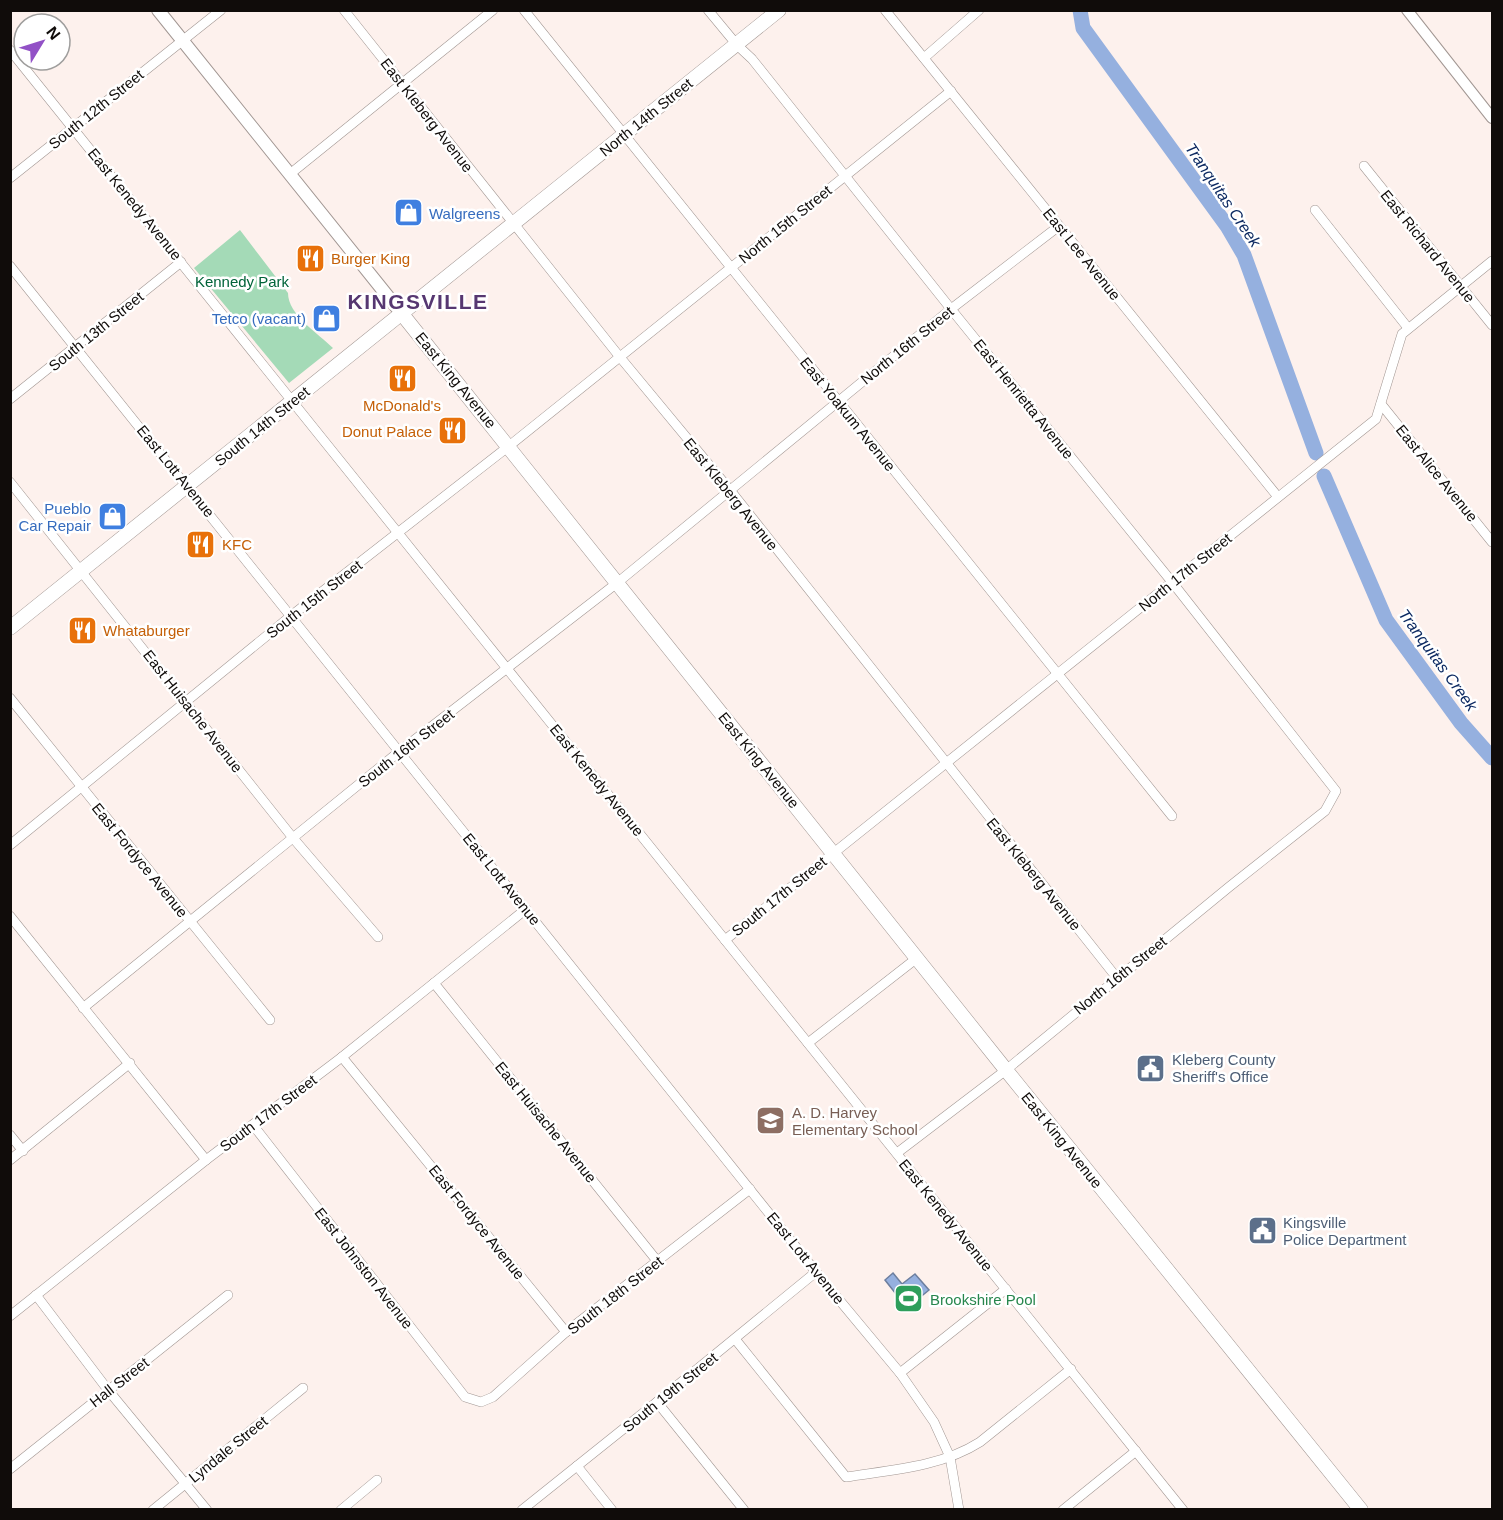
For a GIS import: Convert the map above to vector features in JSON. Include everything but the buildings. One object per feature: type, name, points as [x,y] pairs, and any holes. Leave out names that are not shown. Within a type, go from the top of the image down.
[{"type":"main road","name":"East King Avenue","points":[[158,10],[1006,1070],[1361,1509]]},
{"type":"main road","name":"North 14th Street","points":[[513,224],[779,10]]},
{"type":"main road","name":"South 14th Street","points":[[10,628],[513,224]]},
{"type":"street","name":"South 12th Street","points":[[10,178],[221,10]]},
{"type":"street","name":"East Kleberg Avenue","points":[[344,10],[619,356],[730,490],[1117,978]]},
{"type":"street","points":[[290,174],[493,10]]},
{"type":"street","name":"East Yoakum Avenue","points":[[524,10],[1172,816]]},
{"type":"street","name":"East Henrietta Avenue","points":[[708,10],[737,45],[752,58],[1172,582],[1336,791]]},
{"type":"street","name":"East Lee Avenue","points":[[885,10],[1278,497]]},
{"type":"street","points":[[924,58],[979,10]]},
{"type":"street","points":[[1407,10],[1492,118]]},
{"type":"street","name":"East Kenedy Avenue","points":[[10,50],[1183,1509]]},
{"type":"street","name":"North 15th Street","points":[[619,356],[951,91]]},
{"type":"street","name":"East Richard Avenue","points":[[1364,166],[1492,325]]},
{"type":"street","points":[[1315,210],[1408,328]]},
{"type":"street","name":"North 16th Street","points":[[730,490],[951,309],[1059,226]]},
{"type":"street","name":"North 17th Street","points":[[834,853],[1376,419],[1402,334],[1492,261]]},
{"type":"street","name":"South 13th Street","points":[[10,399],[181,262]]},
{"type":"street","name":"East Lott Avenue","points":[[10,266],[816,1272],[900,1373],[934,1422],[950,1457],[959,1509]]},
{"type":"street","name":"South 15th Street","points":[[10,845],[291,616],[509,446],[619,356]]},
{"type":"street","name":"East Alice Avenue","points":[[1381,404],[1492,542]]},
{"type":"street","name":"East Huisache Avenue","points":[[10,482],[293,838],[378,938]]},
{"type":"street","name":"South 16th Street","points":[[83,1008],[400,751],[617,583],[730,490]]},
{"type":"street","name":"East Fordyce Avenue","points":[[10,698],[270,1020]]},
{"type":"street","name":"North 16th Street","points":[[897,1153],[1006,1070],[1325,811],[1336,791]]},
{"type":"street","name":"South 17th Street","points":[[725,940],[834,853]]},
{"type":"street","name":"South 17th Street","points":[[10,1316],[206,1160],[342,1057],[526,909]]},
{"type":"street","points":[[10,916],[206,1160]]},
{"type":"street","points":[[808,1043],[917,958]]},
{"type":"street","name":"East Huisache Avenue","points":[[434,983],[658,1262]]},
{"type":"street","name":"East Fordyce Avenue","points":[[342,1057],[566,1332]]},
{"type":"street","points":[[10,1160],[130,1063]]},
{"type":"street","name":"East Johnston Avenue","points":[[253,1125],[465,1397],[481,1402]]},
{"type":"street","points":[[10,1135],[23,1150]]},
{"type":"street","name":"South 18th Street","points":[[481,1402],[493,1396],[566,1332],[750,1189]]},
{"type":"street","name":"South 19th Street","points":[[522,1509],[577,1467],[816,1272]]},
{"type":"street","points":[[900,1373],[1006,1288]]},
{"type":"street","points":[[36,1295],[108,1390],[207,1509]]},
{"type":"street","name":"Hall Street","points":[[10,1469],[228,1295]]},
{"type":"street","points":[[735,1339],[846,1477],[922,1465],[966,1452],[1071,1369]]},
{"type":"street","name":"Lyndale Street","points":[[153,1509],[303,1388]]},
{"type":"street","points":[[657,1402],[744,1509]]},
{"type":"street","points":[[1063,1509],[1136,1451]]},
{"type":"street","points":[[577,1467],[612,1509]]},
{"type":"street","points":[[341,1509],[377,1480]]},
{"type":"green space","name":"Kennedy Park","points":[[240,230],[288,293],[289,301],[298,316],[333,348],[289,383],[194,268]]},
{"type":"water","name":"Brookshire Pool","points":[[893,1273],[902,1284],[915,1274],[929,1290],[907,1308],[885,1280]]},
{"type":"waterway","name":"Tranquitas Creek","points":[[1080,10],[1083,28],[1227,226],[1244,255],[1316,453]]},
{"type":"waterway","name":"Tranquitas Creek","points":[[1324,476],[1386,620],[1461,723],[1492,758]]},
{"type":"place","name":"Walgreens","points":[[408,213]]},
{"type":"place","name":"Burger King","points":[[310,258]]},
{"type":"place","name":"Tetco (vacant)","points":[[327,318]]},
{"type":"place","name":"McDonald's","points":[[402,378]]},
{"type":"place","name":"Donut Palace","points":[[453,431]]},
{"type":"place","name":"Pueblo Car Repair","points":[[112,517]]},
{"type":"place","name":"KFC","points":[[201,544]]},
{"type":"place","name":"Whataburger","points":[[82,630]]},
{"type":"place","name":"Kleberg County Sheriff's Office","points":[[1151,1068]]},
{"type":"place","name":"A. D. Harvey Elementary School","points":[[771,1121]]},
{"type":"place","name":"Kingsville Police Department","points":[[1262,1231]]},
{"type":"place","name":"Brookshire Pool","points":[[909,1299]]},
{"type":"district","name":"KINGSVILLE","points":[[418,301]]}]
